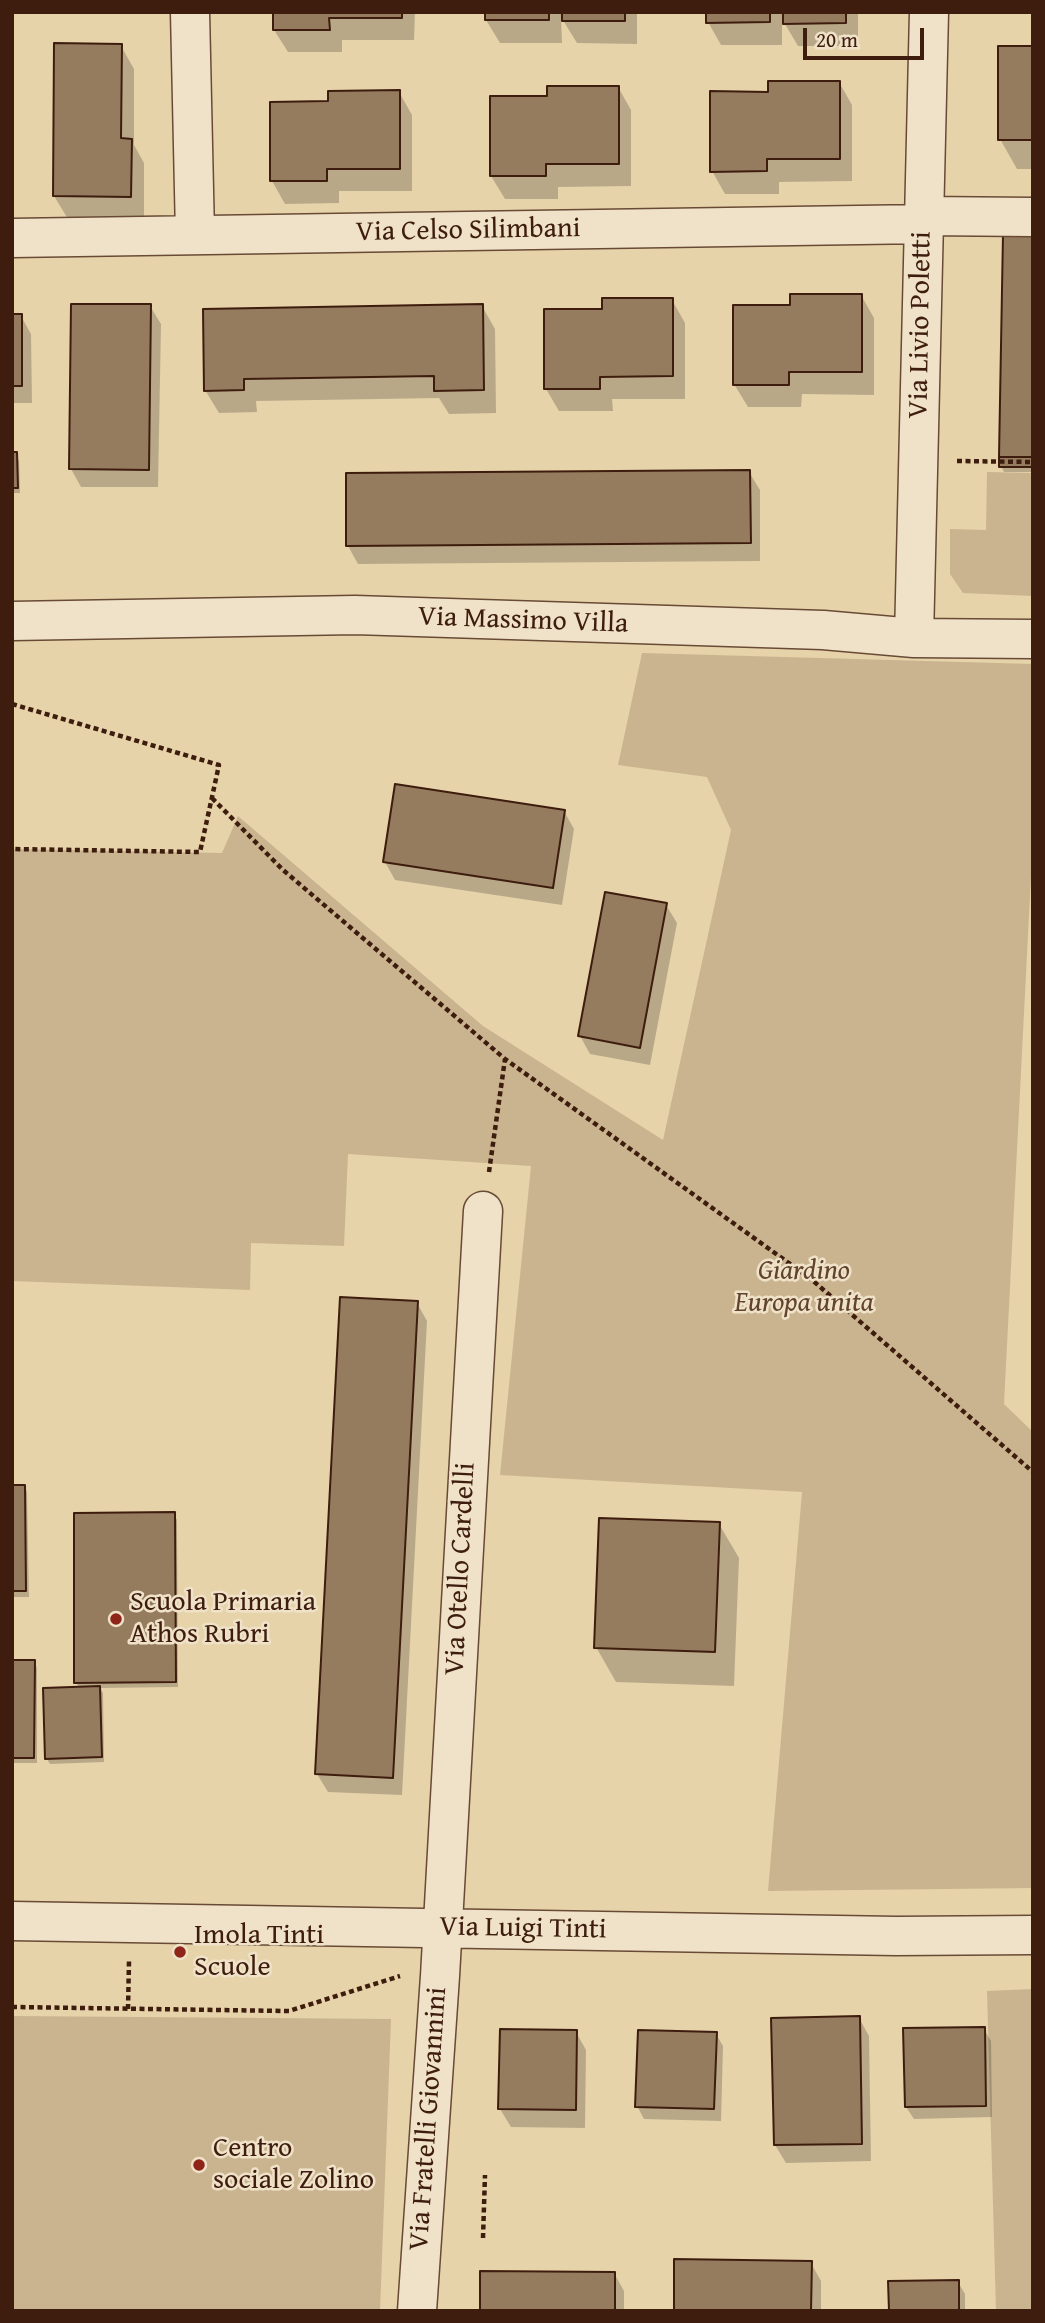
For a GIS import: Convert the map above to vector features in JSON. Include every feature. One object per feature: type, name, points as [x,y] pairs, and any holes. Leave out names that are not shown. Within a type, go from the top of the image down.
[{"type":"street","points":[[190,12],[195,235]]},
{"type":"street","name":"Via Livio Poletti","points":[[914,638],[929,12]]},
{"type":"street","name":"Via Celso Silimbani","points":[[12,238],[1033,217]]},
{"type":"street","name":"Via Massimo Villa","points":[[12,621],[355,615],[823,630],[914,638],[1033,639]]},
{"type":"street","name":"Via Otello Cardelli","points":[[441,1927],[483,1211]]},
{"type":"street","name":"Via Luigi Tinti","points":[[12,1920],[896,1937],[1033,1935]]},
{"type":"street","name":"Via Fratelli Giovannini","points":[[417,2311],[441,1927]]},
{"type":"path","points":[[986,462],[1033,462]]},
{"type":"path","points":[[12,704],[219,765],[200,852],[12,849]]},
{"type":"path","points":[[212,799],[283,870],[505,1059],[811,1279],[1033,1472]]},
{"type":"path","points":[[483,1211],[505,1059]]},
{"type":"path","points":[[12,2007],[289,2011],[405,1975],[440,1976]]},
{"type":"path","points":[[483,2238],[485,2175]]},
{"type":"green space","points":[[987,472],[1033,473],[1033,596],[963,593],[950,574],[950,529],[986,530]]},
{"type":"green space","name":"Giardino Europa unita","points":[[642,653],[1033,664],[1033,837],[1004,1404],[1033,1432],[1033,1888],[768,1891],[802,1492],[500,1475],[531,1166],[348,1154],[344,1246],[251,1243],[250,1290],[12,1281],[12,849],[222,853],[238,816],[483,1026],[663,1140],[731,830],[707,777],[618,765]]},
{"type":"green space","points":[[1033,1989],[1033,2311],[996,2311],[987,1991]]},
{"type":"green space","name":"Centro sociale Zolino","points":[[12,2016],[391,2019],[380,2311],[12,2311]]},
{"type":"building","points":[[273,12],[402,12],[402,18],[329,18],[330,30],[273,30]]},
{"type":"building","points":[[485,12],[549,12],[549,20],[485,20]]},
{"type":"building","points":[[562,12],[625,12],[625,21],[562,21]]},
{"type":"building","points":[[706,12],[770,12],[770,22],[706,23]]},
{"type":"building","points":[[783,12],[846,12],[846,23],[783,24]]},
{"type":"building","points":[[54,43],[122,44],[121,138],[132,139],[131,197],[53,196]]},
{"type":"building","points":[[998,46],[1033,46],[1033,140],[998,140]]},
{"type":"building","points":[[768,81],[840,81],[840,159],[767,159],[767,171],[710,172],[710,91],[768,92]]},
{"type":"building","points":[[547,86],[619,86],[619,164],[546,164],[546,176],[490,176],[490,96],[547,96]]},
{"type":"building","points":[[400,90],[400,169],[327,169],[327,181],[270,181],[270,102],[328,101],[328,91]]},
{"type":"building","points":[[1003,234],[1033,234],[1033,457],[999,457]]},
{"type":"building","points":[[790,294],[862,294],[862,372],[789,372],[789,385],[733,385],[733,305],[790,305]]},
{"type":"building","points":[[602,298],[673,298],[673,376],[600,377],[600,389],[544,389],[544,309],[602,309]]},
{"type":"building","points":[[71,304],[151,304],[149,470],[69,469]]},
{"type":"building","points":[[483,304],[484,390],[434,391],[434,376],[244,379],[244,390],[204,391],[203,309]]},
{"type":"building","points":[[12,314],[22,314],[22,386],[12,386]]},
{"type":"building","points":[[12,452],[17,452],[18,488],[12,488]]},
{"type":"building","points":[[999,457],[1033,457],[1033,467],[999,467]]},
{"type":"building","points":[[750,470],[751,543],[346,546],[346,473]]},
{"type":"building","points":[[395,784],[565,810],[553,888],[383,862]]},
{"type":"building","points":[[605,892],[667,903],[640,1048],[578,1036]]},
{"type":"building","points":[[340,1297],[418,1301],[393,1778],[315,1774]]},
{"type":"building","points":[[12,1485],[25,1485],[26,1591],[12,1591]]},
{"type":"building","points":[[175,1512],[176,1682],[74,1683],[74,1513]]},
{"type":"building","points":[[599,1518],[720,1522],[715,1652],[594,1648]]},
{"type":"building","points":[[12,1660],[35,1660],[34,1758],[12,1758]]},
{"type":"building","points":[[100,1686],[102,1757],[45,1759],[43,1688]]},
{"type":"building","points":[[860,2016],[862,2144],[774,2145],[771,2018]]},
{"type":"building","points":[[985,2027],[986,2106],[905,2107],[903,2028]]},
{"type":"building","points":[[500,2029],[577,2030],[576,2110],[498,2109]]},
{"type":"building","points":[[638,2030],[717,2032],[714,2109],[635,2107]]},
{"type":"building","points":[[674,2259],[812,2261],[811,2311],[674,2311]]},
{"type":"building","points":[[480,2271],[615,2272],[615,2311],[480,2311]]},
{"type":"building","points":[[959,2280],[959,2311],[889,2311],[888,2281]]},
{"type":"place","name":"Scuola Primaria Athos Rubri","points":[[116,1619]]},
{"type":"place","name":"Imola Tinti Scuole","points":[[180,1952]]},
{"type":"place","name":"Centro sociale Zolino","points":[[199,2165]]}]
